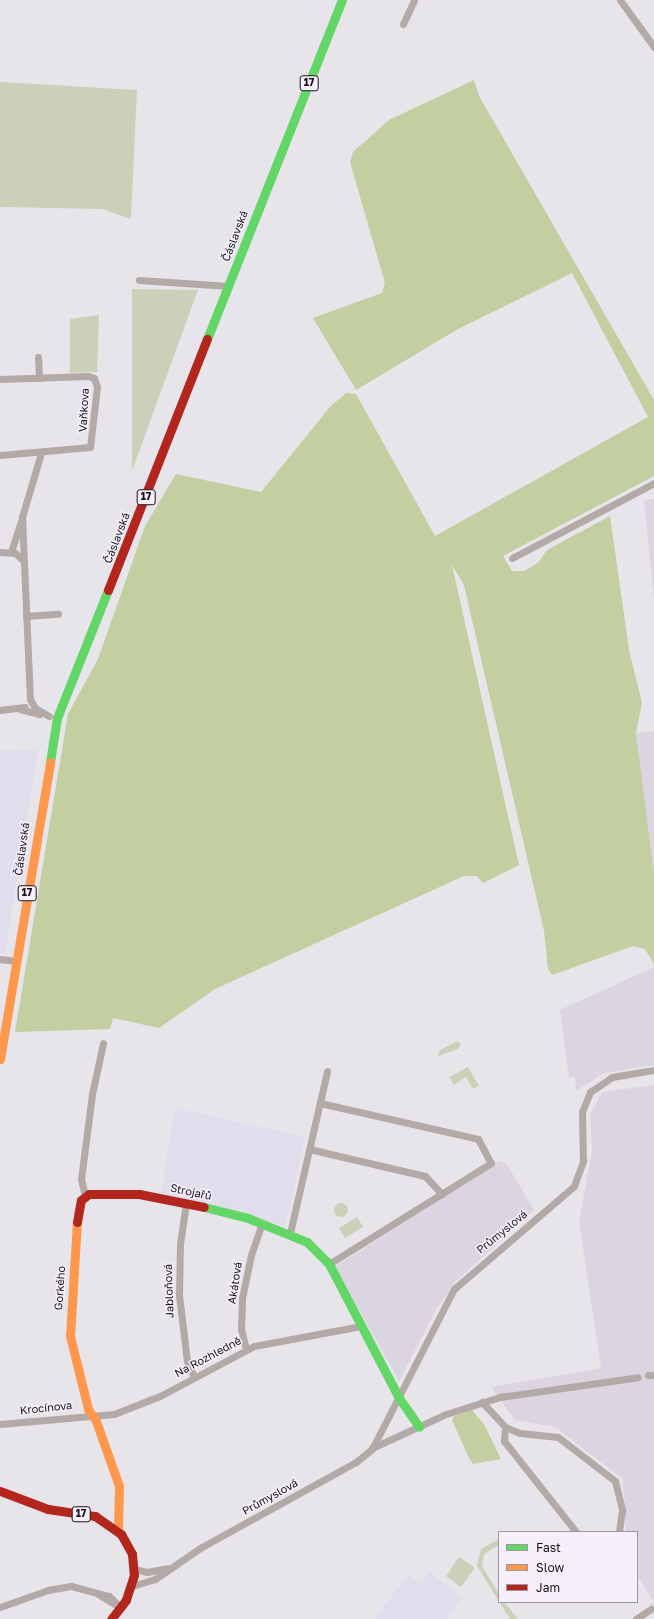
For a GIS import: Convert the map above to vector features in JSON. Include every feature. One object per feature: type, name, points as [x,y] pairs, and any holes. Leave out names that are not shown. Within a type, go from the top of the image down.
[{"type":"main road","name":"Čáslavská","points":[[0,1059],[53,717],[229,286],[342,0]]},
{"type":"main road","name":"Strojařů","points":[[85,1196],[125,1193],[186,1203],[262,1223],[290,1233],[307,1242],[329,1264],[399,1398],[419,1427]]},
{"type":"main road","name":"Gorkého","points":[[85,1196],[78,1211],[70,1336],[88,1409],[94,1417],[119,1486],[118,1530]]},
{"type":"main road","name":"17","points":[[0,1491],[44,1507],[95,1516],[118,1530],[130,1549],[134,1570],[132,1586],[121,1608],[111,1619]]},
{"type":"street","points":[[403,24],[414,0]]},
{"type":"street","points":[[620,0],[654,47]]},
{"type":"street","points":[[138,280],[229,286]]},
{"type":"street","points":[[38,357],[39,378]]},
{"type":"street","name":"Vaňkova","points":[[0,379],[88,376],[97,384],[90,447],[42,453],[0,455]]},
{"type":"street","points":[[11,552],[42,453]]},
{"type":"street","points":[[512,558],[654,483]]},
{"type":"street","points":[[22,517],[30,699],[36,708],[53,717]]},
{"type":"street","points":[[0,552],[11,552],[24,561]]},
{"type":"street","points":[[26,616],[58,614]]},
{"type":"street","points":[[20,709],[30,699]]},
{"type":"street","points":[[0,710],[20,709],[53,717]]},
{"type":"street","points":[[0,959],[16,961]]},
{"type":"street","points":[[85,1196],[81,1179],[92,1094],[103,1043]]},
{"type":"street","name":"Průmyslová","points":[[372,1448],[399,1398],[431,1328],[454,1289],[578,1180],[584,1157],[582,1112],[590,1092],[612,1077],[654,1070]]},
{"type":"street","points":[[290,1233],[327,1071]]},
{"type":"street","points":[[320,1103],[478,1140],[491,1162],[329,1264]]},
{"type":"street","points":[[309,1149],[425,1176],[442,1194]]},
{"type":"street","name":"Jabloňová","points":[[186,1203],[180,1244],[179,1295],[187,1361],[194,1377]]},
{"type":"street","name":"Akátová","points":[[246,1349],[241,1329],[242,1298],[251,1255],[262,1223]]},
{"type":"street","name":"Na Rozhledně","points":[[94,1417],[132,1408],[246,1349],[361,1326]]},
{"type":"street","name":"Průmyslová","points":[[132,1586],[150,1582],[178,1562],[356,1462],[372,1448],[419,1427],[482,1402],[638,1377]]},
{"type":"street","points":[[482,1402],[505,1427],[520,1433],[558,1437],[615,1481],[622,1510],[619,1531]]},
{"type":"street","name":"Krocínova","points":[[0,1424],[94,1417]]},
{"type":"street","points":[[505,1427],[504,1441],[575,1531]]},
{"type":"street","name":"Průmyslová","points":[[134,1570],[150,1572],[178,1562]]},
{"type":"street","points":[[0,1607],[57,1588],[76,1587],[95,1592],[121,1608]]},
{"type":"street","points":[[636,1619],[651,1609]]},
{"type":"shaded area","points":[[654,499],[654,598],[644,500]]},
{"type":"shaded area","points":[[654,731],[654,884],[636,733]]},
{"type":"shaded area","points":[[38,749],[5,954],[0,953],[0,751]]},
{"type":"shaded area","points":[[654,967],[654,1065],[604,1073],[576,1091],[575,1076],[569,1078],[560,1010]]},
{"type":"shaded area","points":[[654,1085],[654,1602],[638,1577],[638,1531],[626,1531],[623,1479],[555,1427],[515,1420],[491,1387],[601,1368],[579,1221],[592,1152],[590,1115],[602,1092]]},
{"type":"shaded area","points":[[175,1108],[305,1137],[285,1226],[161,1194]]},
{"type":"shaded area","points":[[500,1161],[506,1163],[534,1210],[455,1282],[436,1310],[399,1381],[335,1267]]},
{"type":"shaded area","points":[[429,1572],[462,1597],[447,1619],[375,1619],[408,1575],[421,1583]]},
{"type":"shaded area","points":[[654,1602],[654,1616],[649,1605]]},
{"type":"green space","points":[[474,80],[479,96],[654,400],[654,476],[503,556],[512,571],[524,571],[538,563],[547,550],[610,516],[629,650],[642,703],[636,733],[654,874],[654,964],[645,949],[633,946],[552,975],[548,969],[544,931],[464,585],[452,565],[519,865],[483,883],[477,876],[464,876],[215,989],[159,1028],[113,1018],[110,1029],[15,1032],[68,714],[98,659],[145,526],[176,474],[261,492],[330,407],[346,393],[356,394],[435,536],[648,417],[572,273],[458,329],[356,390],[313,318],[382,293],[385,283],[350,162],[353,152],[389,120]]},
{"type":"green space","points":[[0,82],[137,90],[131,219],[102,209],[0,207]]},
{"type":"green space","points":[[132,289],[198,290],[132,471]]},
{"type":"green space","points":[[99,315],[97,372],[70,373],[70,319]]},
{"type":"green space","points":[[457,1041],[461,1044],[458,1049],[438,1056],[440,1050]]},
{"type":"green space","points":[[468,1067],[479,1086],[473,1089],[466,1077],[454,1085],[449,1077]]},
{"type":"green space","points":[[338,1203],[344,1203],[348,1207],[348,1213],[344,1217],[338,1217],[334,1213],[334,1207]]},
{"type":"green space","points":[[357,1217],[363,1227],[345,1238],[339,1228]]},
{"type":"green space","points":[[472,1410],[484,1424],[501,1459],[473,1464],[468,1456],[452,1420],[454,1416]]},
{"type":"green space","points":[[498,1540],[498,1546],[484,1554],[482,1566],[498,1592],[498,1599],[477,1566],[481,1549]]},
{"type":"green space","points":[[459,1557],[475,1568],[461,1587],[446,1576]]},
{"type":"green space","points":[[500,1603],[505,1603],[518,1619],[510,1619]]},
{"type":"traffic: fast","points":[[207,339],[342,0]]},
{"type":"traffic: fast","points":[[50,762],[57,718],[108,590]]},
{"type":"traffic: fast","points":[[204,1207],[248,1218],[307,1242],[329,1264],[399,1398],[419,1427]]},
{"type":"traffic: slow","points":[[0,1059],[50,762]]},
{"type":"traffic: slow","points":[[77,1222],[70,1336],[88,1409],[96,1421],[119,1486],[118,1531]]},
{"type":"traffic: jam","points":[[108,590],[207,339]]},
{"type":"traffic: jam","points":[[77,1222],[81,1200],[89,1194],[139,1194],[204,1207]]},
{"type":"traffic: jam","points":[[0,1491],[48,1509],[95,1516],[121,1534],[132,1554],[134,1575],[126,1600],[111,1619]]}]
